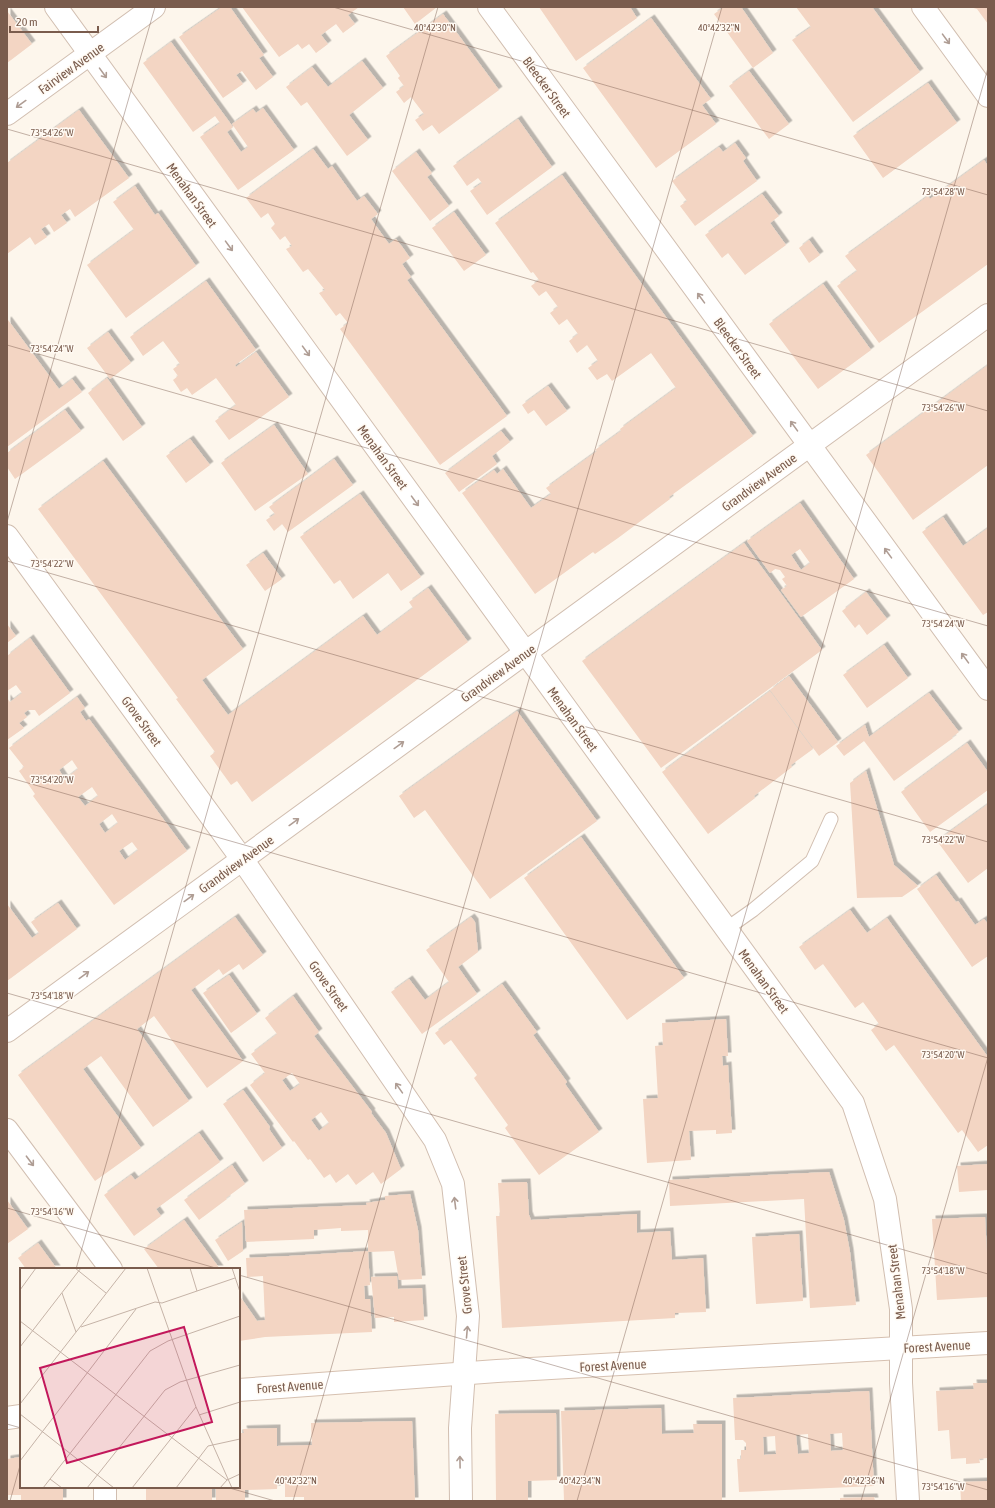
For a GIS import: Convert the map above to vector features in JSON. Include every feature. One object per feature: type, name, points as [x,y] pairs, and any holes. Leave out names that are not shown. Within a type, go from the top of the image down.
[{"type":"street","name":"Menahan Street","points":[[56,7],[853,1103],[885,1199],[901,1309],[901,1383],[908,1501]]},
{"type":"street","name":"Fairview Avenue","points":[[7,114],[154,7]]},
{"type":"street","name":"Bleecker Street","points":[[489,7],[988,689]]},
{"type":"street","points":[[923,7],[988,96]]},
{"type":"street","name":"Grandview Avenue","points":[[7,1031],[988,315]]},
{"type":"street","name":"Grove Street","points":[[7,536],[242,859],[435,1140],[453,1184],[468,1316],[460,1428],[461,1501]]},
{"type":"street","points":[[7,1130],[110,1268]]},
{"type":"street","name":"Forest Avenue","points":[[240,1390],[463,1374],[988,1343]]},
{"type":"street","points":[[7,1418],[20,1416]]},
{"type":"street","points":[[105,1488],[105,1501]]},
{"type":"lane","points":[[726,929],[753,910],[812,861],[831,819]]},
{"type":"building","points":[[222,7],[230,7],[264,55],[259,58],[273,77],[256,90],[242,71],[236,75],[243,84],[223,98],[179,37]]},
{"type":"building","points":[[242,7],[359,7],[348,15],[355,24],[343,33],[336,24],[321,35],[328,44],[316,53],[309,44],[302,49],[298,44],[279,57]]},
{"type":"building","points":[[403,7],[437,7],[415,24]]},
{"type":"building","points":[[539,7],[630,7],[637,18],[576,61]]},
{"type":"building","points":[[724,7],[741,7],[773,53],[753,68],[714,14]]},
{"type":"building","points":[[796,7],[872,7],[920,72],[853,122],[792,40],[811,27]]},
{"type":"building","points":[[970,7],[988,7],[988,24],[977,9]]},
{"type":"building","points":[[7,11],[32,44],[7,63]]},
{"type":"building","points":[[443,14],[499,90],[439,134],[432,125],[423,131],[415,120],[424,114],[411,97],[404,103],[396,92],[404,86],[398,78],[400,76],[386,56]]},
{"type":"building","points":[[651,18],[711,99],[702,105],[716,124],[656,168],[583,68]]},
{"type":"building","points":[[171,42],[233,127],[227,132],[241,152],[248,147],[232,124],[253,109],[256,113],[263,108],[294,150],[238,190],[200,137],[220,123],[215,116],[193,132],[143,63]]},
{"type":"building","points":[[362,61],[383,88],[349,115],[368,140],[347,156],[307,102],[301,106],[286,87],[312,67],[328,87]]},
{"type":"building","points":[[749,71],[789,124],[769,139],[729,86]]},
{"type":"building","points":[[928,83],[957,123],[883,178],[853,136]]},
{"type":"building","points":[[79,110],[129,178],[75,217],[70,209],[61,215],[67,223],[54,232],[49,224],[41,229],[47,237],[35,245],[30,237],[7,254],[7,163]]},
{"type":"building","points":[[518,119],[552,167],[487,215],[470,191],[482,183],[478,178],[467,186],[453,166]]},
{"type":"building","points":[[735,143],[746,158],[743,161],[757,181],[695,226],[680,206],[687,201],[672,181],[719,147],[723,152]]},
{"type":"building","points":[[313,149],[328,169],[332,166],[357,201],[364,196],[378,214],[371,219],[389,244],[396,239],[403,248],[410,258],[402,264],[411,277],[407,280],[507,416],[440,465],[340,329],[348,323],[340,313],[336,316],[319,293],[325,290],[308,269],[303,272],[286,249],[292,246],[285,236],[280,240],[271,228],[275,224],[268,213],[261,218],[246,198]]},
{"type":"building","points":[[416,152],[432,173],[427,177],[449,206],[430,221],[392,171]]},
{"type":"building","points":[[984,160],[988,166],[988,264],[879,343],[837,286],[857,271],[845,256],[928,196],[930,199]]},
{"type":"building","points":[[562,175],[753,436],[669,497],[670,499],[618,538],[595,554],[593,552],[535,594],[462,493],[494,470],[497,474],[503,469],[531,508],[551,494],[546,488],[597,451],[595,450],[621,431],[620,429],[676,388],[651,353],[612,381],[607,374],[597,380],[588,368],[598,361],[587,345],[577,353],[569,341],[578,334],[567,319],[559,325],[550,313],[558,307],[546,291],[539,296],[531,286],[539,280],[533,272],[531,273],[495,223]]},
{"type":"building","points":[[135,186],[155,215],[158,213],[196,266],[126,318],[87,265],[134,230],[113,202]]},
{"type":"building","points":[[762,194],[779,216],[770,223],[786,245],[745,275],[728,253],[722,258],[705,235]]},
{"type":"building","points":[[454,212],[486,255],[464,271],[432,228]]},
{"type":"building","points":[[809,240],[820,255],[809,263],[799,248]]},
{"type":"building","points":[[206,281],[256,350],[235,365],[236,367],[256,352],[289,397],[229,440],[215,421],[236,405],[216,378],[192,395],[187,388],[181,392],[173,380],[178,376],[173,369],[180,364],[163,341],[143,356],[130,337]]},
{"type":"building","points":[[823,284],[871,350],[818,389],[769,324]]},
{"type":"building","points":[[8,320],[59,389],[72,379],[82,392],[7,447],[7,321]]},
{"type":"building","points":[[108,332],[131,363],[110,379],[87,348]]},
{"type":"building","points":[[988,365],[988,465],[913,520],[866,455]]},
{"type":"building","points":[[107,378],[142,427],[123,441],[88,393]]},
{"type":"building","points":[[548,386],[567,411],[546,426],[534,410],[528,414],[522,405]]},
{"type":"building","points":[[65,410],[81,431],[15,479],[7,467],[7,453]]},
{"type":"building","points":[[274,425],[308,474],[255,511],[221,463]]},
{"type":"building","points":[[501,431],[510,442],[492,456],[497,464],[459,492],[445,473]]},
{"type":"building","points":[[190,439],[210,465],[186,483],[166,456]]},
{"type":"building","points":[[334,459],[353,485],[288,532],[282,524],[274,531],[266,520],[275,514],[269,507]]},
{"type":"building","points":[[103,461],[243,649],[202,680],[228,715],[363,616],[377,635],[413,608],[409,602],[428,588],[468,642],[252,802],[237,781],[231,785],[210,756],[215,752],[176,699],[178,698],[38,509]]},
{"type":"building","points":[[360,494],[421,577],[401,591],[388,573],[353,599],[340,580],[334,584],[300,537]]},
{"type":"building","points":[[800,503],[854,579],[801,617],[781,590],[787,586],[782,579],[785,577],[780,570],[775,569],[770,573],[747,541]],"holes":[[[800,549],[810,563],[801,570],[791,555]]]},
{"type":"building","points":[[943,517],[963,546],[988,528],[988,612],[983,615],[922,532]]},
{"type":"building","points":[[744,543],[822,650],[661,768],[582,661]]},
{"type":"building","points":[[263,553],[282,579],[265,591],[246,565]]},
{"type":"building","points":[[866,592],[887,619],[867,635],[859,624],[855,628],[842,611]]},
{"type":"building","points":[[7,624],[16,636],[7,643]]},
{"type":"building","points":[[30,638],[70,693],[39,716],[35,710],[28,710],[24,713],[27,717],[19,723],[24,728],[7,740],[7,698],[10,702],[22,693],[16,685],[7,691],[7,656]]},
{"type":"building","points":[[884,645],[908,678],[867,708],[843,675]]},
{"type":"building","points":[[789,676],[838,742],[819,756],[770,690]]},
{"type":"building","points":[[770,691],[813,749],[754,796],[755,798],[708,834],[662,772]]},
{"type":"building","points":[[929,693],[959,732],[894,781],[864,741],[844,756],[836,746],[865,725],[869,737]]},
{"type":"building","points":[[77,697],[85,708],[80,712],[86,721],[89,719],[187,851],[114,905],[33,796],[35,794],[19,771],[24,767],[9,748]],"holes":[[[72,760],[78,769],[65,779],[59,770]],[[92,787],[98,796],[85,806],[78,797]],[[112,814],[118,823],[105,833],[99,824]],[[132,842],[138,850],[125,860],[119,851]]]},
{"type":"building","points":[[517,711],[597,821],[490,899],[425,810],[414,818],[399,796]]},
{"type":"building","points":[[967,743],[988,772],[988,790],[930,832],[901,792]]},
{"type":"building","points":[[866,771],[894,865],[918,886],[902,897],[857,898],[850,783]]},
{"type":"building","points":[[988,804],[988,868],[968,883],[937,841]]},
{"type":"building","points":[[581,837],[684,978],[627,1020],[524,878]]},
{"type":"building","points":[[936,875],[956,902],[958,901],[975,925],[984,919],[988,924],[988,956],[972,967],[917,889]]},
{"type":"building","points":[[58,903],[77,929],[7,981],[7,904],[32,938],[39,933],[31,922]]},
{"type":"building","points":[[850,910],[867,933],[887,918],[988,1057],[988,1145],[978,1152],[962,1130],[958,1133],[894,1045],[886,1051],[871,1030],[879,1024],[863,1002],[855,1008],[823,964],[815,970],[799,947]]},
{"type":"building","points":[[235,917],[263,955],[243,970],[239,964],[223,975],[219,969],[191,990],[243,1061],[207,1088],[154,1016],[137,1029],[189,1101],[153,1127],[101,1056],[83,1069],[141,1148],[95,1181],[18,1075]]},
{"type":"building","points":[[471,917],[475,922],[478,952],[458,967],[477,994],[422,1034],[391,992],[409,979],[425,1000],[449,982],[426,950]]},
{"type":"building","points":[[229,975],[257,1014],[231,1033],[203,993]]},
{"type":"building","points":[[502,984],[537,1032],[533,1035],[567,1082],[565,1084],[599,1132],[539,1175],[505,1128],[508,1125],[474,1078],[477,1075],[451,1040],[444,1045],[435,1033]]},
{"type":"building","points":[[293,996],[319,1032],[314,1036],[372,1112],[371,1113],[386,1133],[401,1169],[381,1184],[373,1172],[356,1185],[348,1174],[336,1183],[330,1174],[324,1178],[310,1159],[308,1160],[294,1141],[293,1142],[250,1085],[265,1073],[251,1054],[277,1034],[265,1018]],"holes":[[[292,1073],[300,1084],[290,1091],[282,1080]],[[321,1112],[329,1123],[319,1131],[311,1120]]]},
{"type":"building","points":[[726,1019],[728,1056],[722,1056],[723,1066],[728,1065],[732,1133],[716,1134],[716,1130],[689,1131],[691,1160],[647,1163],[643,1099],[658,1098],[655,1046],[663,1045],[662,1023]]},
{"type":"building","points":[[243,1090],[270,1127],[269,1129],[282,1148],[263,1162],[223,1104]]},
{"type":"building","points":[[199,1133],[220,1162],[156,1209],[161,1216],[134,1236],[104,1195],[131,1175],[135,1180]]},
{"type":"building","points":[[988,1164],[988,1190],[959,1192],[957,1166]]},
{"type":"building","points":[[232,1165],[245,1184],[199,1220],[184,1200]]},
{"type":"building","points":[[829,1172],[844,1220],[850,1252],[856,1305],[810,1308],[804,1199],[670,1206],[669,1180]]},
{"type":"building","points":[[527,1182],[529,1215],[531,1220],[637,1214],[637,1233],[670,1231],[672,1260],[703,1258],[706,1312],[675,1313],[675,1318],[502,1328],[496,1216],[500,1216],[498,1183]]},
{"type":"building","points":[[410,1194],[418,1230],[422,1279],[399,1280],[394,1251],[368,1252],[368,1230],[341,1231],[341,1228],[314,1230],[314,1239],[246,1242],[244,1210],[367,1205],[366,1203],[385,1200],[385,1196]]},
{"type":"building","points":[[7,1200],[28,1229],[7,1244]]},
{"type":"building","points":[[985,1217],[988,1297],[937,1300],[932,1219]]},
{"type":"building","points":[[184,1220],[219,1268],[158,1268],[144,1249]]},
{"type":"building","points":[[242,1222],[243,1251],[228,1261],[215,1240]]},
{"type":"building","points":[[799,1234],[803,1301],[756,1304],[752,1237]]},
{"type":"building","points":[[38,1243],[56,1268],[25,1268],[18,1258]]},
{"type":"building","points":[[368,1251],[370,1285],[364,1286],[365,1299],[370,1299],[372,1332],[265,1337],[240,1341],[240,1296],[257,1321],[265,1320],[263,1276],[247,1277],[246,1258]]},
{"type":"building","points":[[397,1276],[398,1289],[422,1288],[424,1320],[394,1322],[394,1317],[375,1318],[371,1277]]},
{"type":"building","points":[[973,1383],[987,1383],[987,1458],[979,1459],[980,1463],[966,1464],[966,1458],[951,1459],[949,1430],[938,1431],[936,1391],[974,1389]]},
{"type":"building","points":[[869,1391],[874,1486],[739,1492],[737,1459],[741,1459],[741,1450],[746,1450],[746,1443],[743,1440],[735,1440],[733,1398]],"holes":[[[842,1433],[843,1450],[831,1451],[830,1434]],[[808,1434],[809,1453],[798,1454],[796,1435]],[[775,1436],[776,1454],[764,1455],[763,1437]]]},
{"type":"building","points":[[661,1408],[662,1434],[694,1433],[693,1424],[722,1424],[722,1501],[564,1501],[561,1411]]},
{"type":"building","points":[[556,1413],[557,1480],[528,1481],[528,1501],[496,1501],[495,1414]]},
{"type":"building","points":[[412,1421],[415,1501],[304,1501],[304,1497],[285,1497],[285,1476],[278,1476],[277,1489],[245,1490],[245,1501],[216,1501],[216,1488],[240,1488],[240,1433],[244,1433],[243,1429],[277,1428],[277,1446],[312,1445],[311,1423]]},
{"type":"building","points":[[20,1457],[20,1488],[63,1488],[63,1501],[21,1501],[21,1495],[7,1495],[7,1459]]},
{"type":"building","points":[[988,1481],[988,1501],[961,1501],[960,1482]]},
{"type":"building","points":[[146,1488],[212,1488],[212,1501],[146,1501]]},
{"type":"building","points":[[874,1497],[875,1501],[840,1501],[840,1498]]}]
